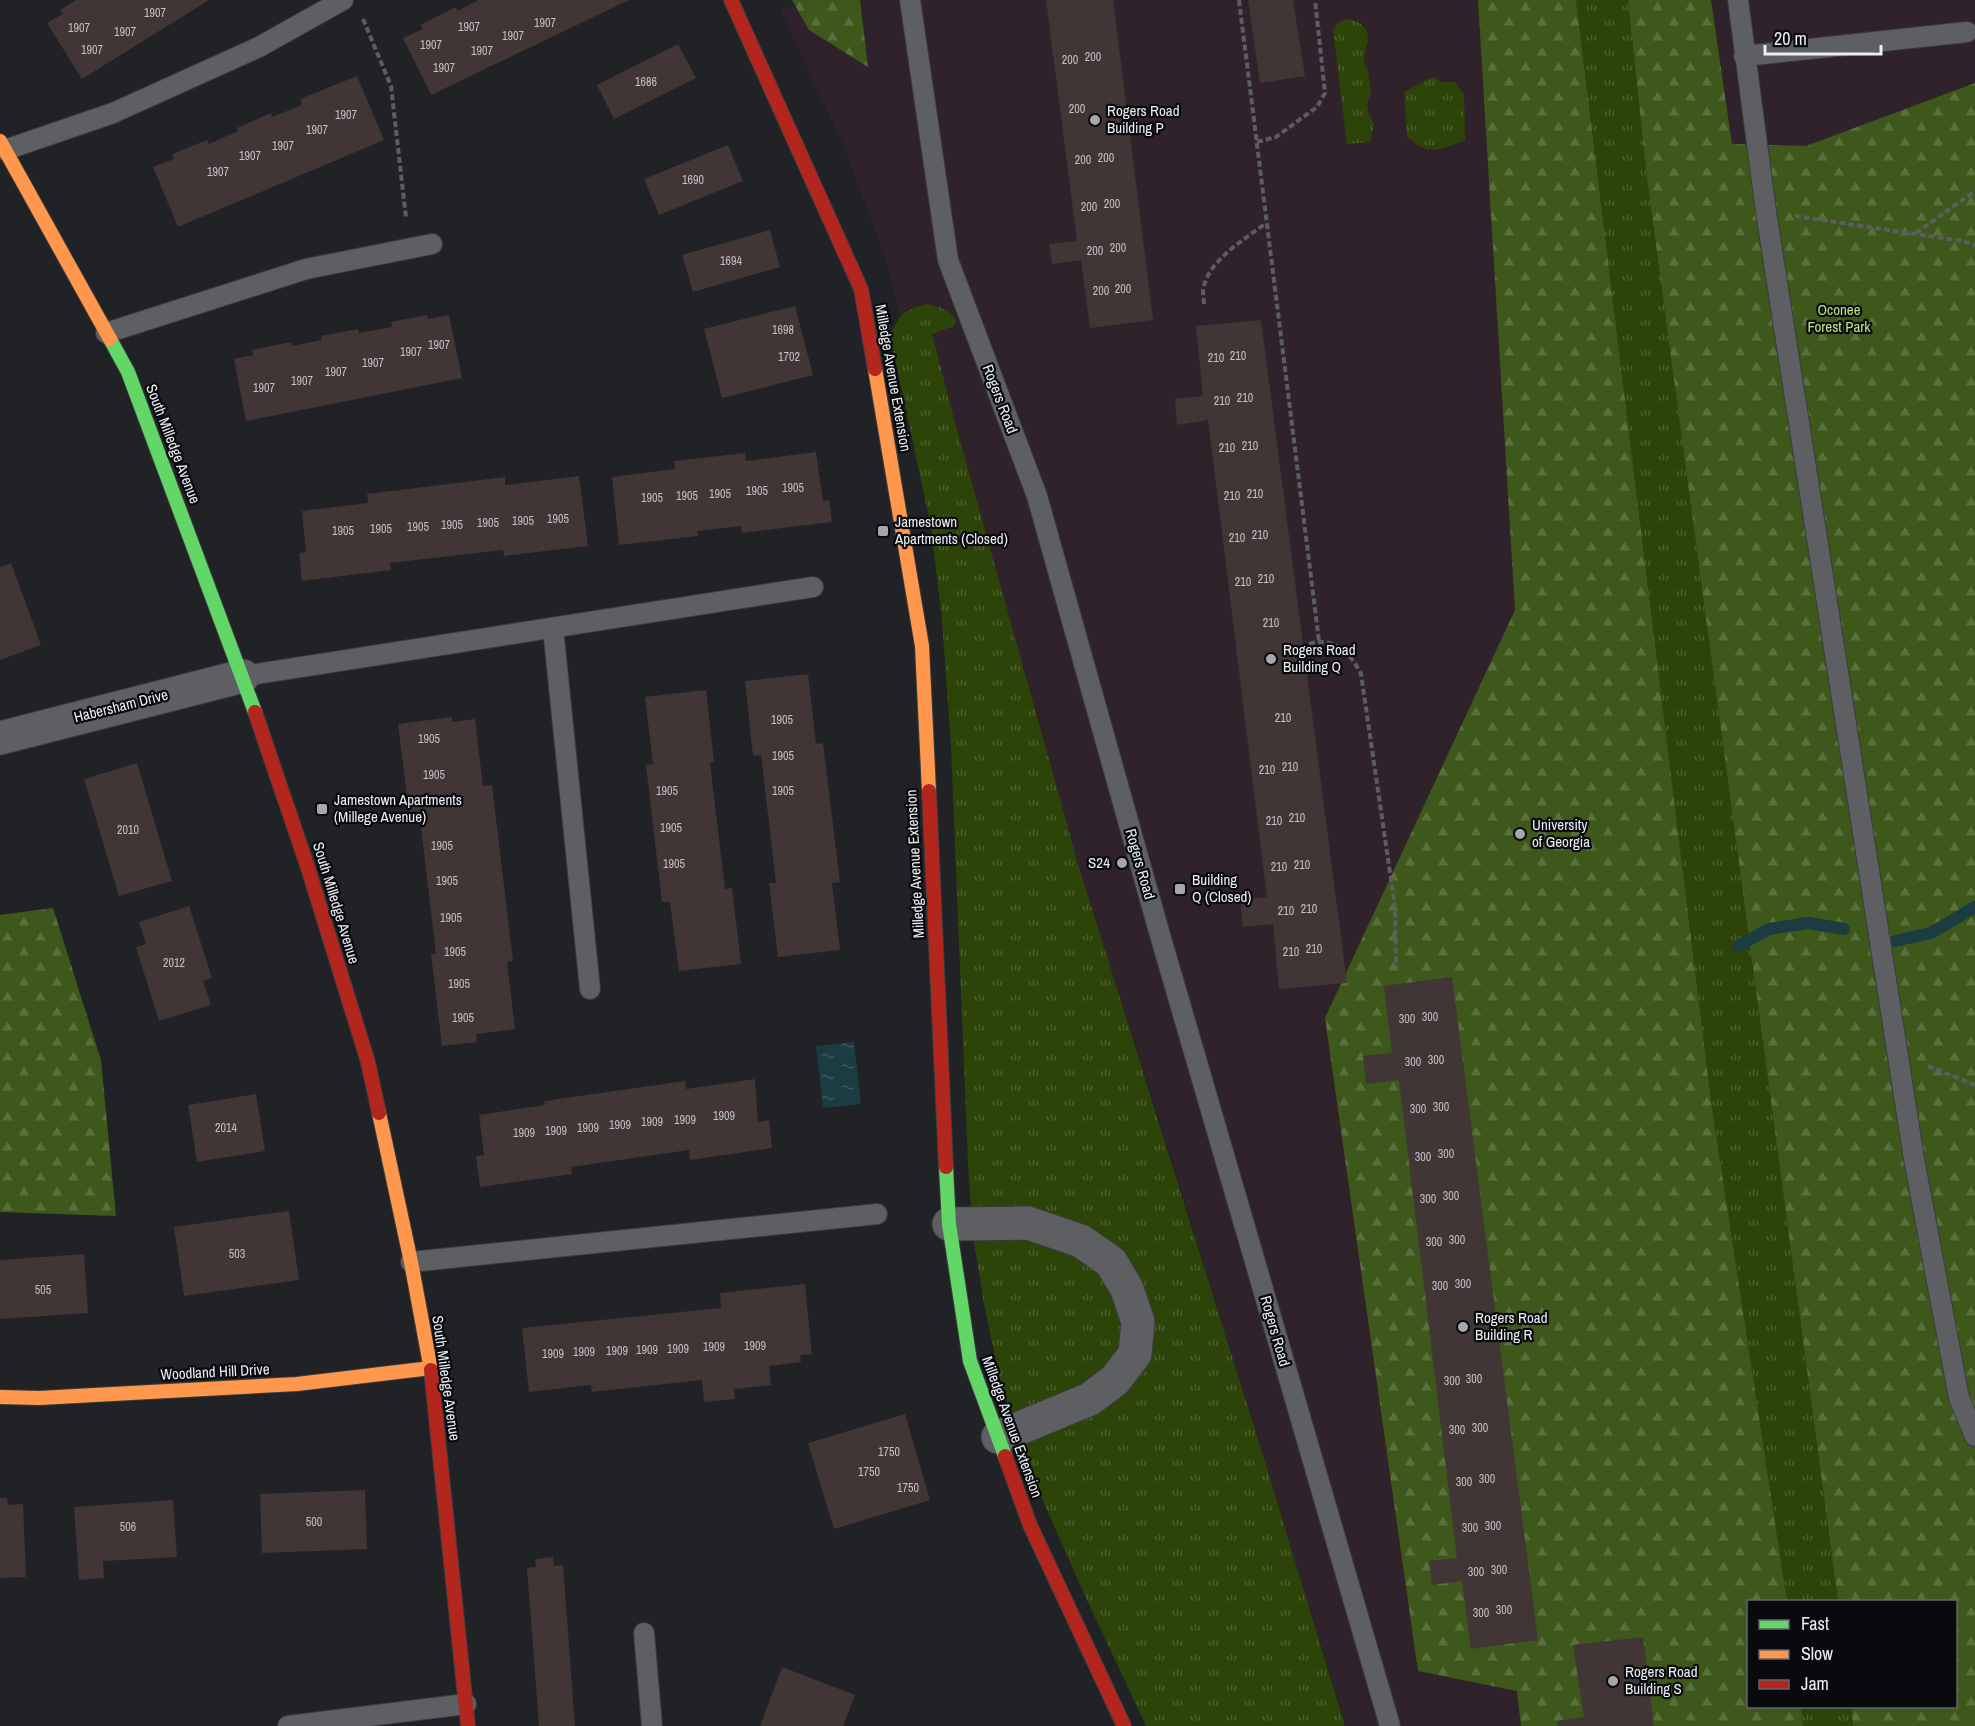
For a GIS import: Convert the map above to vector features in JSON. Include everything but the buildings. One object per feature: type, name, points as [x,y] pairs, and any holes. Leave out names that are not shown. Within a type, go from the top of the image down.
[{"type":"street","name":"Milledge Avenue Extension","points":[[731,0],[861,288],[922,646],[949,1224],[970,1361],[1030,1525],[1124,1726]]},
{"type":"street","name":"South Milledge Avenue","points":[[3,145],[128,372],[243,676],[307,865],[368,1062],[431,1368],[468,1726]]},
{"type":"street","name":"Habersham Drive","points":[[0,738],[243,676]]},
{"type":"street","points":[[949,1224],[1028,1223],[1081,1241],[1111,1262],[1127,1289],[1138,1322],[1135,1353],[1115,1380],[1090,1399],[998,1437]]},
{"type":"street","name":"Woodland Hill Drive","points":[[0,1397],[39,1398],[297,1384],[431,1368]]},
{"type":"lane","points":[[3,145],[124,108],[259,47],[343,0]]},
{"type":"lane","name":"Rogers Road","points":[[910,0],[948,260],[1037,496],[1160,935],[1390,1726]]},
{"type":"lane","points":[[1738,0],[1766,212],[1914,1159],[1959,1398],[1975,1436]]},
{"type":"lane","points":[[1744,56],[1967,32]]},
{"type":"lane","points":[[106,333],[306,269],[432,244]]},
{"type":"lane","points":[[243,676],[813,587]]},
{"type":"lane","points":[[553,628],[590,989]]},
{"type":"lane","points":[[411,1262],[877,1214]]},
{"type":"lane","points":[[644,1633],[651,1726]]},
{"type":"lane","points":[[288,1726],[466,1704]]},
{"type":"path","points":[[1239,0],[1319,640]]},
{"type":"path","points":[[1257,142],[1276,137],[1317,107],[1325,93],[1315,0]]},
{"type":"path","points":[[359,14],[391,86],[410,249]]},
{"type":"path","points":[[1915,234],[1975,191]]},
{"type":"path","points":[[1766,212],[1962,241],[1975,245]]},
{"type":"path","points":[[1204,304],[1203,290],[1212,271],[1223,257],[1267,223]]},
{"type":"path","points":[[1309,644],[1319,640],[1331,643],[1353,658],[1361,674],[1395,907],[1396,969]]},
{"type":"path","points":[[1898,1054],[1975,1085]]},
{"type":"shaded area","name":"University of Georgia","points":[[809,0],[1975,0],[1975,1726],[1346,1726],[1154,1103],[947,481],[882,249],[841,140],[780,10]]},
{"type":"green space","points":[[792,0],[860,0],[868,67],[809,30]]},
{"type":"green space","points":[[1478,0],[1576,0],[1711,1101],[1787,1600],[1747,1600],[1747,1708],[1801,1708],[1803,1726],[1521,1726],[1517,1691],[1418,1671],[1325,1018],[1515,610]]},
{"type":"green space","points":[[1576,0],[1628,0],[1647,179],[1838,1600],[1787,1600],[1711,1101]]},
{"type":"green space","name":"Oconee Forest Park","points":[[1628,0],[1711,0],[1732,144],[1806,146],[1975,83],[1975,1726],[1853,1726],[1851,1708],[1957,1708],[1957,1600],[1838,1600],[1647,179]]},
{"type":"green space","points":[[1350,19],[1360,23],[1367,31],[1368,41],[1364,63],[1368,71],[1371,94],[1367,103],[1368,112],[1374,124],[1370,142],[1347,144],[1333,29],[1340,21]]},
{"type":"green space","points":[[1433,77],[1442,82],[1455,82],[1464,94],[1465,140],[1434,150],[1421,147],[1407,136],[1404,92]]},
{"type":"green space","points":[[926,304],[948,311],[956,321],[954,326],[932,334],[954,419],[1078,864],[1345,1726],[1146,1726],[1031,1474],[1000,1380],[973,1236],[951,746],[942,620],[931,527],[890,335],[903,314]]},
{"type":"green space","points":[[53,908],[101,1060],[116,1216],[0,1212],[0,915]]},
{"type":"green space","points":[[1801,1708],[1851,1708],[1853,1726],[1803,1726]]},
{"type":"water","points":[[854,1042],[861,1104],[823,1108],[816,1046]]},
{"type":"waterway","points":[[1895,941],[1931,933],[1975,907]]},
{"type":"waterway","points":[[1738,946],[1769,929],[1808,923],[1844,929]]},
{"type":"traffic: fast","points":[[110,339],[128,372],[255,712]]},
{"type":"traffic: fast","points":[[946,1167],[949,1224],[970,1361],[1005,1456]]},
{"type":"traffic: slow","points":[[0,141],[110,339]]},
{"type":"traffic: slow","points":[[875,369],[922,646],[929,791]]},
{"type":"traffic: slow","points":[[379,1113],[411,1262],[431,1370]]},
{"type":"traffic: slow","points":[[0,1397],[39,1398],[297,1384],[431,1368]]},
{"type":"traffic: jam","points":[[731,0],[861,289],[875,369]]},
{"type":"traffic: jam","points":[[255,712],[307,865],[368,1062],[379,1113]]},
{"type":"traffic: jam","points":[[929,791],[946,1167]]},
{"type":"traffic: jam","points":[[431,1370],[468,1726]]},
{"type":"traffic: jam","points":[[1005,1456],[1030,1525],[1124,1726]]},
{"type":"place","name":"Rogers Road Building P","points":[[1095,120]]},
{"type":"place","name":"Jamestown Apartments (Closed)","points":[[883,531]]},
{"type":"place","name":"Rogers Road Building Q","points":[[1271,659]]},
{"type":"place","name":"Jamestown Apartments (Millege Avenue)","points":[[322,809]]},
{"type":"place","name":"University of Georgia","points":[[1520,834]]},
{"type":"place","name":"S24","points":[[1122,863]]},
{"type":"place","name":"Building Q (Closed)","points":[[1180,889]]},
{"type":"place","name":"Rogers Road Building R","points":[[1463,1327]]},
{"type":"place","name":"Rogers Road Building S","points":[[1613,1681]]}]
